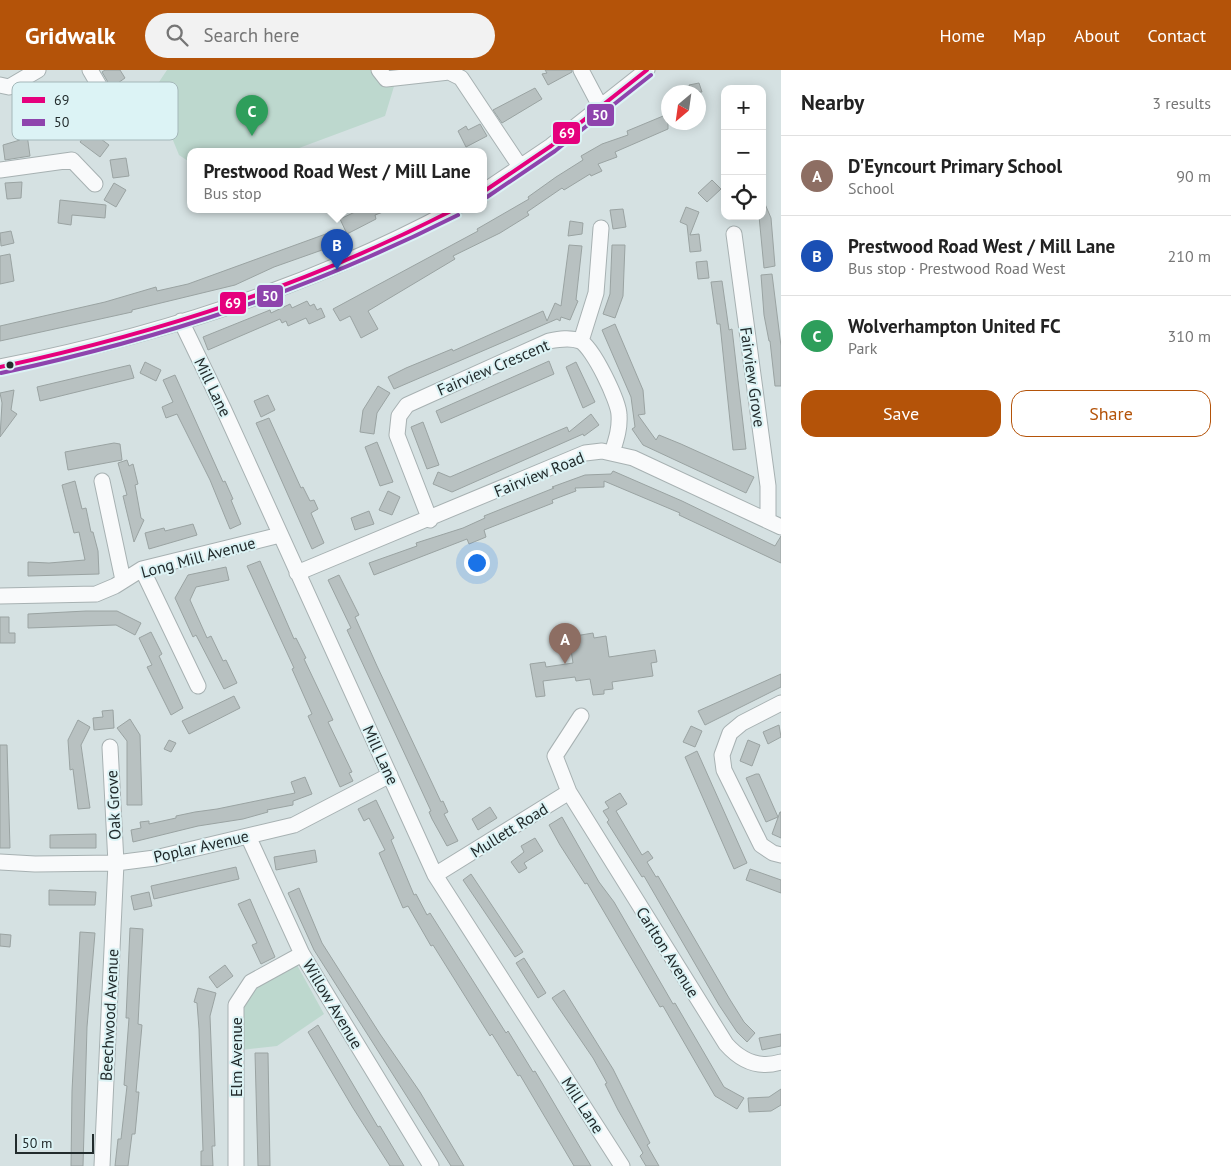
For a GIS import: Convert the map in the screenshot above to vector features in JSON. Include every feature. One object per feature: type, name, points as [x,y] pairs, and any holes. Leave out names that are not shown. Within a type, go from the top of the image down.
[{"type":"street","points":[[16,82],[38,70]]},
{"type":"street","points":[[90,70],[97,82]]},
{"type":"street","points":[[379,70],[386,79],[450,72],[461,78],[521,168]]},
{"type":"street","points":[[581,70],[600,106]]},
{"type":"street","points":[[487,189],[521,168],[647,70]]},
{"type":"street","points":[[0,170],[72,160],[96,184]]},
{"type":"street","points":[[0,368],[68,354],[181,322],[299,280],[401,238],[448,213]]},
{"type":"street","points":[[601,228],[596,293],[580,341],[597,358],[620,413],[619,432],[612,453]]},
{"type":"street","name":"Fairview Grove","points":[[734,234],[774,524]]},
{"type":"street","name":"Mill Lane","points":[[181,322],[224,410],[435,875],[622,1166]]},
{"type":"street","name":"Fairview Crescent","points":[[430,520],[397,435],[400,416],[407,405],[549,341],[563,338],[580,341]]},
{"type":"street","name":"Fairview Road","points":[[297,573],[430,520],[585,453],[602,451],[633,458],[663,470],[774,524]]},
{"type":"street","points":[[102,481],[123,580]]},
{"type":"street","name":"Long Mill Avenue","points":[[0,596],[96,594],[107,590],[142,569],[280,535]]},
{"type":"street","points":[[142,569],[198,686]]},
{"type":"street","points":[[781,704],[742,723],[730,733],[722,755],[724,770],[761,845],[773,853],[781,855]]},
{"type":"street","points":[[568,792],[555,756],[581,716]]},
{"type":"street","name":"Oak Grove","points":[[110,748],[116,863]]},
{"type":"street","name":"Poplar Avenue","points":[[0,862],[35,864],[116,863],[155,858],[294,825],[390,775]]},
{"type":"street","name":"Carlton Avenue","points":[[568,792],[726,1044],[737,1056],[753,1063],[771,1065],[781,1062]]},
{"type":"street","name":"Mullett Road","points":[[435,875],[568,792]]},
{"type":"street","name":"Willow Avenue","points":[[248,836],[302,954],[430,1166]]},
{"type":"street","name":"Beechwood Avenue","points":[[102,1166],[116,863]]},
{"type":"street","name":"Elm Avenue","points":[[236,1166],[236,1005],[250,982],[302,954]]},
{"type":"green space","points":[[167,70],[399,70],[385,116],[299,148],[187,148],[187,160],[179,155],[173,140],[178,140],[178,82],[159,82]]},
{"type":"green space","points":[[297,965],[324,1014],[277,1046],[241,1050],[242,1011],[251,994],[265,982]]},
{"type":"building","points":[[105,70],[120,70],[125,78],[119,82],[108,82],[102,72]]},
{"type":"building","points":[[545,70],[572,70],[572,72],[548,85],[542,74],[547,73]]},
{"type":"building","points":[[535,88],[542,99],[502,123],[493,110]]},
{"type":"building","points":[[661,117],[661,130],[666,130],[615,152],[617,157],[598,164],[602,171],[591,176],[590,174],[564,190],[562,188],[527,212],[529,215],[500,233],[453,256],[455,259],[368,311],[378,329],[361,338],[350,316],[340,321],[333,309],[478,231],[477,229],[529,199],[528,197],[583,160],[581,156],[602,144],[628,135],[627,131]]},
{"type":"building","points":[[480,124],[487,136],[466,147],[458,131],[466,126],[468,130]]},
{"type":"building","points":[[20,140],[28,140],[30,156],[5,160],[3,145]]},
{"type":"building","points":[[82,140],[102,140],[109,145],[100,157],[80,142]]},
{"type":"building","points":[[126,158],[129,176],[113,178],[110,160]]},
{"type":"building","points":[[712,180],[721,189],[707,202],[698,193]]},
{"type":"building","points":[[22,182],[21,198],[7,199],[5,183]]},
{"type":"building","points":[[114,183],[126,190],[116,207],[104,200]]},
{"type":"building","points":[[60,200],[106,205],[105,218],[72,215],[71,225],[58,223]]},
{"type":"building","points":[[766,206],[771,218],[775,266],[764,268],[759,220],[766,220]]},
{"type":"building","points":[[686,207],[699,212],[690,235],[699,234],[701,251],[690,252],[687,225],[680,222]]},
{"type":"building","points":[[623,209],[626,227],[613,229],[610,210]]},
{"type":"building","points":[[353,213],[380,213],[375,215],[376,219],[347,234],[340,219]]},
{"type":"building","points":[[570,221],[583,223],[582,234],[568,236]]},
{"type":"building","points":[[11,231],[14,243],[1,246],[0,233]]},
{"type":"building","points":[[334,231],[339,244],[274,267],[235,285],[132,310],[132,312],[0,341],[0,326],[105,302],[156,287],[157,291],[188,284]]},
{"type":"building","points":[[569,245],[582,246],[576,300],[578,301],[570,320],[561,317],[560,321],[557,319],[394,389],[388,377],[406,368],[452,349],[453,351],[543,311],[547,321],[555,303],[561,306]]},
{"type":"building","points":[[612,245],[625,245],[623,296],[615,318],[603,314],[610,294]]},
{"type":"building","points":[[10,254],[14,281],[0,284],[0,256]]},
{"type":"building","points":[[707,261],[709,278],[698,279],[696,262]]},
{"type":"building","points":[[772,274],[781,346],[781,386],[775,386],[770,341],[764,315],[761,275]]},
{"type":"building","points":[[722,281],[729,330],[732,329],[746,449],[733,450],[720,324],[717,324],[711,282]]},
{"type":"building","points":[[307,301],[310,306],[314,304],[317,310],[321,308],[325,317],[309,324],[306,318],[288,326],[286,321],[282,323],[280,319],[208,350],[203,337],[270,310],[271,313],[290,304],[292,308]]},
{"type":"building","points":[[615,324],[643,390],[645,414],[638,415],[656,440],[659,435],[754,477],[746,493],[643,445],[632,429],[635,427],[631,397],[602,330]]},
{"type":"building","points":[[549,361],[554,374],[441,423],[436,411]]},
{"type":"building","points":[[145,362],[161,370],[156,381],[140,373]]},
{"type":"building","points":[[576,362],[595,402],[583,408],[566,367]]},
{"type":"building","points":[[130,365],[134,378],[40,401],[37,387]]},
{"type":"building","points":[[175,375],[223,482],[225,481],[233,499],[231,500],[241,524],[230,529],[210,480],[177,414],[166,418],[162,407],[173,402],[163,380]]},
{"type":"building","points":[[378,386],[390,393],[377,413],[374,434],[360,432],[363,410]]},
{"type":"building","points":[[14,390],[11,410],[17,414],[0,437],[2,403],[0,393]]},
{"type":"building","points":[[268,395],[275,410],[261,417],[254,401]]},
{"type":"building","points":[[591,414],[599,425],[584,436],[583,434],[452,492],[433,484],[438,472],[450,477],[567,427],[569,432]]},
{"type":"building","points":[[269,418],[301,488],[303,487],[310,501],[314,500],[318,509],[311,513],[324,543],[312,549],[256,423]]},
{"type":"building","points":[[423,422],[439,465],[427,469],[411,427]]},
{"type":"building","points":[[377,442],[393,482],[380,486],[365,447]]},
{"type":"building","points":[[114,443],[120,444],[122,460],[68,470],[65,452]]},
{"type":"building","points":[[127,460],[129,466],[133,464],[138,484],[135,485],[141,518],[144,520],[134,542],[123,496],[127,495],[118,463]]},
{"type":"building","points":[[613,471],[682,501],[775,546],[781,536],[781,563],[679,515],[680,513],[604,481],[604,487],[575,488],[576,491],[552,500],[553,503],[484,530],[486,537],[469,544],[467,539],[374,575],[369,563],[417,546],[416,543],[463,528],[485,518],[484,516],[554,488],[552,487],[585,475],[611,474]]},
{"type":"building","points":[[75,481],[82,509],[86,508],[91,532],[93,532],[98,551],[99,574],[28,576],[28,562],[49,563],[85,560],[79,532],[74,533],[62,485]]},
{"type":"building","points":[[388,491],[400,497],[392,515],[379,510]]},
{"type":"building","points":[[369,511],[374,524],[355,530],[351,518]]},
{"type":"building","points":[[193,524],[197,535],[149,549],[145,533],[164,528],[165,531]]},
{"type":"building","points":[[260,561],[294,639],[296,638],[306,658],[304,659],[333,720],[328,722],[352,772],[349,773],[353,781],[340,787],[308,716],[312,714],[292,669],[294,668],[247,566]]},
{"type":"building","points":[[226,567],[229,580],[196,587],[190,600],[207,638],[211,636],[223,661],[226,660],[237,683],[224,689],[196,635],[193,637],[175,598],[188,575]]},
{"type":"building","points":[[339,575],[359,615],[355,617],[377,666],[441,802],[443,801],[448,812],[444,814],[458,841],[447,846],[432,819],[429,812],[431,811],[347,630],[351,628],[328,580]]},
{"type":"building","points":[[117,611],[141,623],[135,635],[116,625],[28,628],[28,614]]},
{"type":"building","points":[[0,617],[9,617],[9,633],[15,633],[15,643],[0,643]]},
{"type":"building","points":[[151,632],[162,654],[159,656],[183,708],[171,715],[147,667],[152,665],[139,638]]},
{"type":"building","points":[[593,633],[594,638],[606,636],[609,657],[655,650],[657,662],[651,663],[653,676],[612,682],[613,689],[604,690],[604,694],[593,695],[590,679],[576,681],[575,677],[543,681],[545,696],[536,697],[530,664],[545,662],[546,667],[573,663],[569,637]]},
{"type":"building","points":[[781,674],[781,687],[705,725],[698,711]]},
{"type":"building","points":[[234,696],[240,708],[189,734],[182,721]]},
{"type":"building","points":[[113,710],[114,728],[94,730],[93,718],[103,717],[102,711]]},
{"type":"building","points":[[130,719],[140,735],[142,805],[127,805],[127,741],[117,728]]},
{"type":"building","points":[[78,720],[90,727],[81,745],[90,808],[78,809],[73,769],[70,770],[68,740]]},
{"type":"building","points":[[779,725],[781,737],[768,744],[763,732]]},
{"type":"building","points":[[691,726],[702,731],[695,747],[683,742]]},
{"type":"building","points":[[169,740],[176,743],[171,752],[164,749]]},
{"type":"building","points":[[748,740],[760,745],[752,766],[740,761]]},
{"type":"building","points":[[0,745],[7,745],[10,848],[0,848]]},
{"type":"building","points":[[697,751],[747,863],[734,869],[685,757]]},
{"type":"building","points":[[759,774],[778,817],[766,822],[746,778]]},
{"type":"building","points":[[305,777],[312,794],[293,801],[293,805],[267,810],[268,812],[243,819],[198,826],[133,842],[131,830],[141,828],[140,822],[149,821],[149,824],[176,818],[176,816],[295,793],[291,782]]},
{"type":"building","points":[[620,793],[627,804],[616,811],[642,855],[648,851],[653,858],[647,862],[656,877],[658,876],[744,1022],[755,1033],[747,1042],[737,1032],[719,1005],[644,876],[642,877],[607,822],[609,820],[603,811],[609,808],[605,802]]},
{"type":"building","points":[[376,800],[394,838],[391,840],[414,895],[416,894],[427,915],[430,913],[506,1033],[508,1031],[533,1072],[535,1071],[591,1166],[574,1166],[520,1075],[518,1076],[492,1034],[490,1036],[433,945],[431,946],[408,906],[403,908],[379,853],[385,850],[369,818],[364,821],[358,809]]},
{"type":"building","points":[[490,807],[497,818],[478,830],[472,819]]},
{"type":"building","points":[[781,812],[781,838],[772,834]]},
{"type":"building","points":[[562,817],[599,882],[614,902],[724,1087],[744,1098],[737,1109],[715,1096],[663,1006],[660,1007],[587,883],[585,884],[560,845],[549,825]]},
{"type":"building","points":[[96,834],[96,848],[50,848],[50,835]]},
{"type":"building","points":[[535,838],[543,851],[524,863],[527,868],[519,873],[511,862],[524,852],[521,846]]},
{"type":"building","points":[[315,850],[317,862],[276,870],[274,857]]},
{"type":"building","points":[[236,867],[239,879],[154,899],[151,886]]},
{"type":"building","points":[[750,869],[781,880],[781,893],[746,880]]},
{"type":"building","points":[[471,874],[523,952],[515,957],[463,880]]},
{"type":"building","points":[[299,888],[322,943],[380,1034],[420,1092],[464,1166],[451,1166],[314,950],[288,893]]},
{"type":"building","points":[[49,890],[96,892],[95,905],[49,905]]},
{"type":"building","points":[[149,892],[152,906],[134,910],[131,896]]},
{"type":"building","points":[[250,899],[275,957],[261,964],[252,945],[257,943],[238,904]]},
{"type":"building","points":[[130,928],[143,929],[138,1024],[142,1025],[136,1092],[139,1092],[135,1134],[132,1134],[128,1166],[115,1166],[118,1139],[121,1139],[127,1086],[124,1085],[129,1018],[126,1018]]},
{"type":"building","points":[[80,932],[95,933],[87,1027],[83,1166],[71,1166],[72,1091]]},
{"type":"building","points":[[0,934],[11,935],[10,947],[0,946]]},
{"type":"building","points":[[524,958],[546,993],[538,998],[516,963]]},
{"type":"building","points":[[225,965],[233,976],[217,988],[209,977]]},
{"type":"building","points":[[198,988],[216,993],[210,1016],[215,1146],[212,1146],[213,1166],[201,1166],[201,1151],[203,1151],[199,1029],[197,1003],[194,1002]]},
{"type":"building","points":[[564,990],[613,1069],[650,1143],[647,1145],[659,1166],[646,1166],[640,1156],[643,1153],[618,1110],[605,1084],[607,1083],[593,1058],[552,998]]},
{"type":"building","points":[[318,1025],[378,1127],[380,1126],[404,1166],[390,1166],[353,1108],[308,1032]]},
{"type":"building","points":[[781,1034],[781,1046],[762,1050],[759,1038]]},
{"type":"building","points":[[255,1053],[268,1053],[270,1166],[258,1166]]},
{"type":"building","points":[[781,1089],[781,1105],[771,1111],[749,1112],[748,1098],[769,1097]]},
{"type":"transit line","name":"69","points":[[487,189],[551,146],[647,70]]},
{"type":"transit line","name":"50","points":[[487,197],[555,151],[651,75]]},
{"type":"transit line","name":"69","points":[[0,367],[119,338],[233,303],[344,261],[447,213]]},
{"type":"transit line","name":"50","points":[[1,373],[120,344],[235,309],[347,266],[458,215]]},
{"type":"place","name":"Wolverhampton United FC","points":[[252,136]]},
{"type":"place","name":"Prestwood Road West / Mill Lane","points":[[337,270]]},
{"type":"place","name":"D'Eyncourt Primary School","points":[[565,664]]}]
